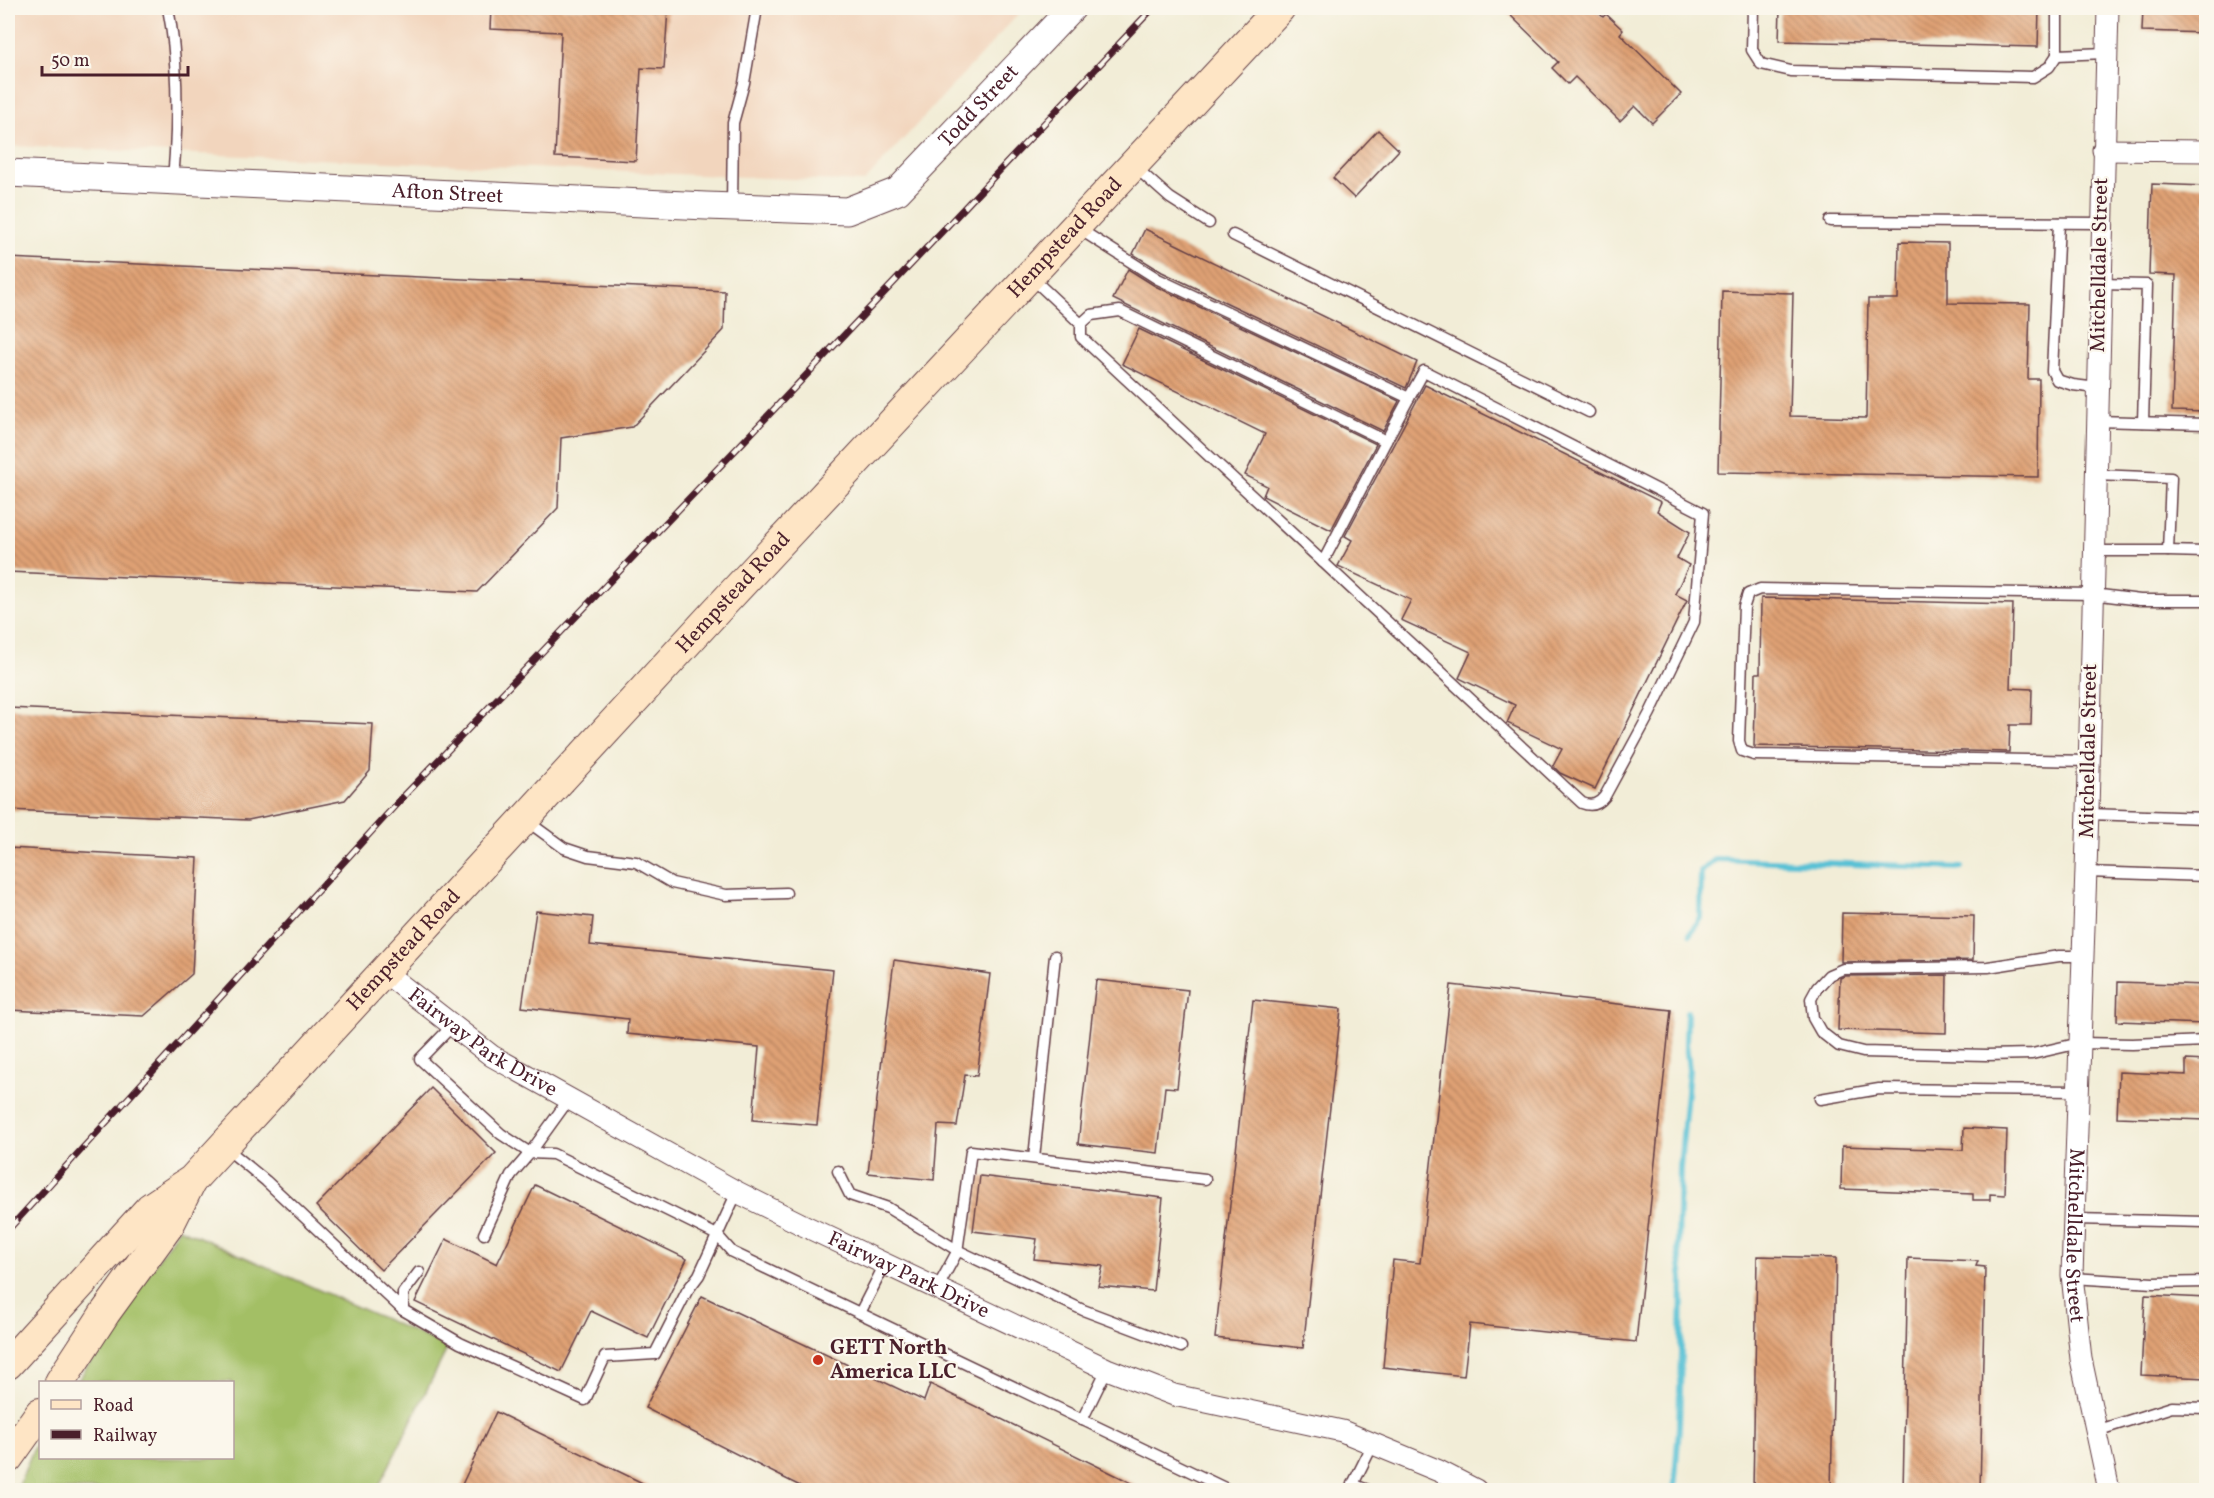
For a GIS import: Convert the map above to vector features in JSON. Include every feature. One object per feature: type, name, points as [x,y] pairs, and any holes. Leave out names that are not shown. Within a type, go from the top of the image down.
[{"type":"main road","name":"Hempstead Road","points":[[61,1381],[105,1313],[169,1225],[192,1180],[223,1145],[1280,8]]},
{"type":"main road","name":"Hempstead Road","points":[[8,1364],[150,1208],[192,1180]]},
{"type":"main road","points":[[8,1458],[34,1422]]},
{"type":"main road","points":[[8,1484],[34,1422]]},
{"type":"street","name":"Todd Street","points":[[883,197],[898,191],[1072,8]]},
{"type":"street","name":"Mitchelldale Street","points":[[2108,8],[2088,814],[2072,1278],[2081,1359],[2109,1491]]},
{"type":"street","points":[[2103,150],[2206,151]]},
{"type":"street","name":"Afton Street","points":[[8,173],[847,211],[883,197]]},
{"type":"street","name":"Fairway Park Drive","points":[[383,971],[492,1056],[737,1192],[885,1264],[1107,1369],[1174,1395],[1342,1431],[1439,1471],[1476,1490]]},
{"type":"lane","points":[[168,8],[172,31],[178,126],[173,180]]},
{"type":"lane","points":[[732,207],[733,123],[744,83],[757,8]]},
{"type":"lane","points":[[1753,8],[1752,50],[1761,64],[1791,71],[2033,76],[2049,67],[2057,55],[2057,8]]},
{"type":"lane","points":[[2057,55],[2106,53]]},
{"type":"lane","points":[[1134,166],[1170,198],[1209,223]]},
{"type":"lane","points":[[1830,221],[2101,223]]},
{"type":"lane","points":[[2059,223],[2052,371],[2057,380],[2073,386],[2097,388]]},
{"type":"lane","points":[[1076,227],[1158,279],[1409,398]]},
{"type":"lane","points":[[1233,235],[1589,412]]},
{"type":"lane","points":[[1030,277],[1081,324],[1082,337],[1323,562],[1582,803],[1593,805],[1605,796],[1650,712],[1694,622],[1703,513],[1424,371],[1323,562]]},
{"type":"lane","points":[[2100,284],[2147,285],[2143,422]]},
{"type":"lane","points":[[1081,324],[1091,315],[1120,311],[1386,441]]},
{"type":"lane","points":[[2097,421],[2206,424]]},
{"type":"lane","points":[[2096,475],[2171,478],[2169,551]]},
{"type":"lane","points":[[2094,552],[2206,552]]},
{"type":"lane","points":[[2089,761],[1754,755],[1742,750],[1739,741],[1744,606],[1748,594],[1760,589],[2093,594],[2140,600],[2204,600]]},
{"type":"lane","points":[[2088,814],[2206,818]]},
{"type":"lane","points":[[524,819],[564,848],[588,856],[636,862],[672,883],[726,895],[786,893]]},
{"type":"lane","points":[[2086,872],[2206,876]]},
{"type":"lane","points":[[1034,1158],[1055,956]]},
{"type":"lane","points":[[2083,956],[2059,956],[1988,967],[1843,969],[1829,975],[1817,988],[1811,999],[1812,1018],[1821,1032],[1839,1046],[1863,1052],[2032,1054],[2080,1043],[2132,1044],[2206,1041]]},
{"type":"lane","points":[[453,1025],[420,1059],[501,1134],[530,1153],[553,1154],[717,1234],[732,1252],[1229,1491]]},
{"type":"lane","points":[[1820,1099],[1879,1089],[2078,1091]]},
{"type":"lane","points":[[484,1234],[511,1175],[530,1153],[568,1099]]},
{"type":"lane","points":[[223,1145],[266,1181],[403,1310],[460,1343],[585,1400],[605,1357],[655,1354],[687,1291],[699,1275],[737,1192]]},
{"type":"lane","points":[[938,1289],[957,1250],[971,1151],[1205,1179]]},
{"type":"lane","points":[[838,1171],[850,1195],[888,1208],[957,1250],[1083,1310],[1181,1347]]},
{"type":"lane","points":[[2074,1219],[2206,1222]]},
{"type":"lane","points":[[860,1313],[885,1264]]},
{"type":"lane","points":[[403,1310],[403,1293],[419,1272]]},
{"type":"lane","points":[[2072,1278],[2206,1282]]},
{"type":"lane","points":[[1082,1420],[1107,1369]]},
{"type":"lane","points":[[2096,1431],[2172,1407],[2206,1408]]},
{"type":"lane","points":[[1368,1491],[1351,1487],[1373,1444]]},
{"type":"shaded area","points":[[8,8],[1024,8],[864,182],[8,146]]},
{"type":"green space","points":[[179,1228],[448,1347],[377,1490],[17,1490],[39,1440],[39,1459],[234,1459],[234,1381],[78,1381]]},
{"type":"building","points":[[491,8],[668,8],[664,69],[641,68],[636,161],[555,157],[561,32],[490,29]]},
{"type":"building","points":[[1503,8],[1594,8],[1603,17],[1606,14],[1623,30],[1620,34],[1681,94],[1652,123],[1635,106],[1620,121],[1575,77],[1568,84],[1552,68],[1558,62]]},
{"type":"building","points":[[1780,8],[2039,8],[2038,47],[1779,41]]},
{"type":"building","points":[[2143,8],[2206,8],[2206,33],[2142,31]]},
{"type":"building","points":[[1378,130],[1399,150],[1354,198],[1333,178]]},
{"type":"building","points":[[2152,184],[2206,186],[2206,412],[2172,411],[2176,275],[2149,274]]},
{"type":"building","points":[[1145,229],[1417,362],[1406,388],[1162,272],[1133,254]]},
{"type":"building","points":[[1899,242],[1948,243],[1948,303],[2030,304],[2028,379],[2039,379],[2038,477],[1718,472],[1722,291],[1793,293],[1790,416],[1866,418],[1868,299],[1898,299]]},
{"type":"building","points":[[8,258],[725,291],[724,330],[632,427],[561,438],[558,508],[477,592],[8,572]]},
{"type":"building","points":[[1128,269],[1155,286],[1399,401],[1383,431],[1113,299]]},
{"type":"building","points":[[1139,329],[1376,444],[1331,530],[1263,496],[1267,486],[1245,475],[1265,434],[1122,364]]},
{"type":"building","points":[[1425,385],[1661,502],[1657,511],[1690,532],[1677,558],[1689,565],[1675,594],[1687,600],[1595,789],[1560,773],[1553,766],[1562,749],[1507,723],[1515,705],[1459,678],[1471,652],[1401,620],[1411,600],[1338,566],[1352,540],[1345,536]]},
{"type":"building","points":[[1761,598],[2013,604],[2010,688],[2032,689],[2031,725],[2010,725],[2009,752],[1754,746],[1756,673],[1760,673]]},
{"type":"building","points":[[8,708],[373,724],[370,771],[345,800],[248,820],[8,810]]},
{"type":"building","points":[[8,848],[198,858],[192,974],[144,1016],[8,1010]]},
{"type":"building","points":[[536,911],[593,917],[590,945],[833,970],[817,1125],[753,1120],[759,1047],[627,1034],[628,1019],[522,1007]]},
{"type":"building","points":[[1842,913],[1974,916],[1973,960],[1841,962]]},
{"type":"building","points":[[894,960],[990,974],[977,1076],[965,1075],[957,1126],[938,1125],[934,1180],[868,1173]]},
{"type":"building","points":[[1947,975],[1946,1033],[1838,1030],[1840,978],[1845,976]]},
{"type":"building","points":[[1096,980],[1188,990],[1177,1088],[1165,1087],[1158,1153],[1078,1144]]},
{"type":"building","points":[[2118,982],[2206,985],[2206,1024],[2117,1021]]},
{"type":"building","points":[[1451,985],[1671,1010],[1636,1342],[1470,1324],[1464,1376],[1383,1367],[1393,1260],[1420,1263]]},
{"type":"building","points":[[1253,1000],[1341,1009],[1303,1348],[1215,1338]]},
{"type":"building","points":[[2186,1060],[2206,1061],[2206,1120],[2117,1117],[2119,1072],[2186,1075]]},
{"type":"building","points":[[431,1088],[496,1153],[381,1270],[316,1206]]},
{"type":"building","points":[[1964,1128],[2007,1130],[2005,1195],[1990,1194],[1990,1200],[1973,1200],[1973,1194],[1841,1189],[1842,1146],[1963,1150]]},
{"type":"building","points":[[980,1176],[1163,1198],[1153,1291],[1098,1286],[1103,1266],[1034,1259],[1037,1239],[973,1231]]},
{"type":"building","points":[[535,1185],[687,1259],[648,1338],[591,1311],[561,1372],[415,1302],[446,1239],[497,1264]]},
{"type":"building","points":[[1757,1256],[1836,1258],[1831,1491],[1753,1491]]},
{"type":"building","points":[[1908,1258],[1978,1261],[1976,1266],[1985,1267],[1980,1491],[1903,1491]]},
{"type":"building","points":[[2145,1295],[2206,1298],[2206,1378],[2141,1375]]},
{"type":"building","points":[[702,1296],[924,1401],[930,1384],[1148,1491],[810,1491],[645,1408]]},
{"type":"building","points":[[496,1412],[659,1491],[459,1491]]},
{"type":"waterway","points":[[1690,934],[1700,918],[1701,871],[1716,859],[1961,868]]},
{"type":"waterway","points":[[1674,1490],[1681,1353],[1682,1278],[1678,1251],[1680,1168],[1689,1070],[1686,1044],[1687,1012]]},
{"type":"railway","points":[[8,1230],[403,797],[746,439],[1153,8]]},
{"type":"place","name":"GETT North America LLC","points":[[818,1360]]}]
